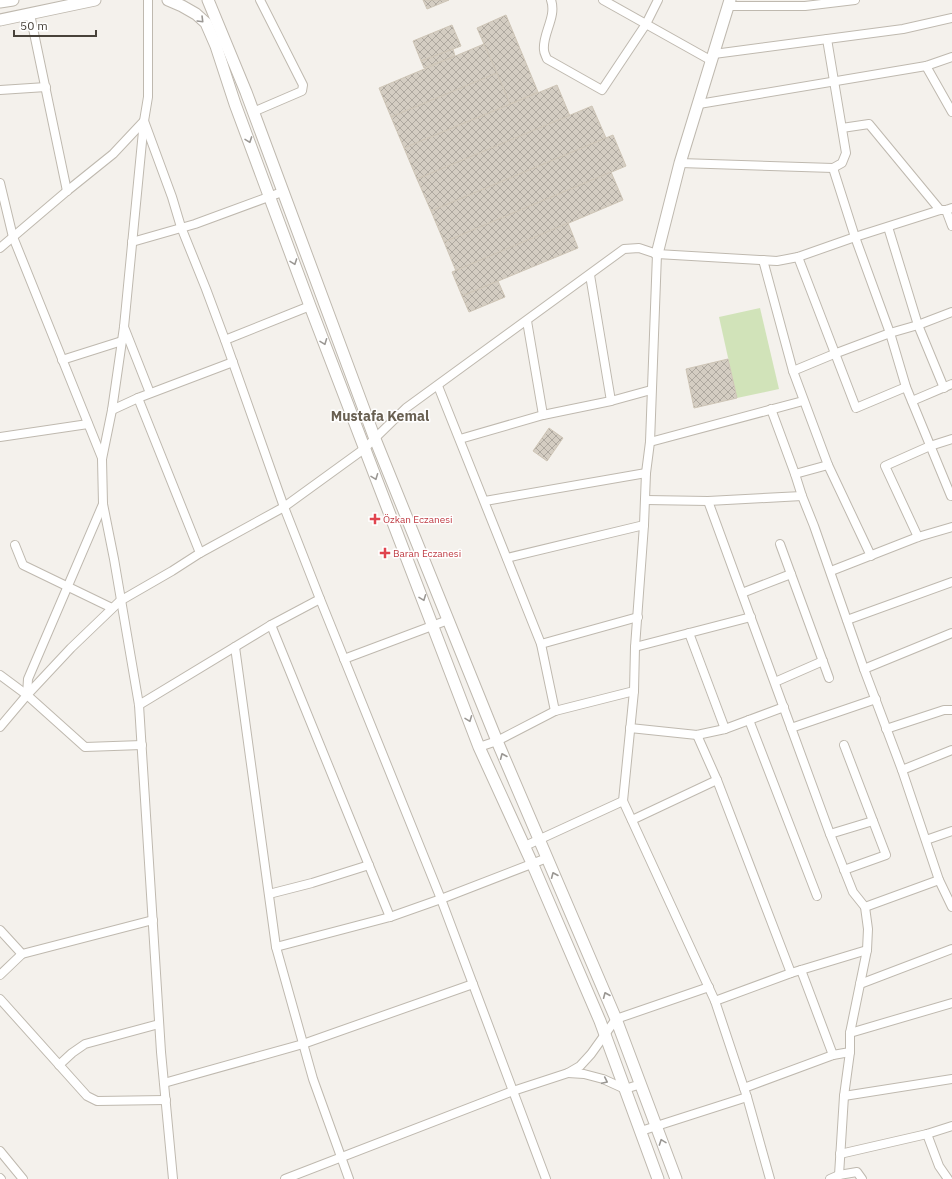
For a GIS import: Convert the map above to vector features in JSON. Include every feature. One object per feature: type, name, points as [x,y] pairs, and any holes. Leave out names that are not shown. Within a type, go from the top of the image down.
[{"type":"street","points":[[0,2],[13,0]]},
{"type":"street","points":[[0,20],[95,0]]},
{"type":"street","points":[[148,0],[148,97],[144,121],[124,327],[112,410],[102,459],[103,504],[139,705],[164,1083],[174,1179]]},
{"type":"street","points":[[168,0],[196,14],[206,23],[216,46],[235,104],[310,306],[364,449],[434,626],[479,747],[525,846],[605,1034],[658,1179]]},
{"type":"street","points":[[208,0],[253,112],[375,439],[497,741],[616,1019],[676,1179]]},
{"type":"street","points":[[253,112],[302,91],[304,85],[260,0]]},
{"type":"street","points":[[551,0],[550,22],[544,42],[544,51],[547,59],[602,90],[646,24],[658,0]]},
{"type":"street","points":[[603,0],[646,24],[713,57],[827,39],[903,30],[952,18]]},
{"type":"street","points":[[770,1179],[747,1097],[715,1001],[623,801],[634,691],[635,647],[646,500],[646,473],[650,442],[657,254],[680,163],[729,3],[805,6],[855,0]]},
{"type":"street","points":[[30,14],[67,191]]},
{"type":"street","points":[[680,163],[833,168],[842,163],[846,153],[827,39]]},
{"type":"street","points":[[699,104],[926,66],[952,57]]},
{"type":"street","points":[[926,66],[952,112]]},
{"type":"street","points":[[0,90],[46,87]]},
{"type":"street","points":[[0,248],[113,154],[144,121]]},
{"type":"street","points":[[144,121],[172,197],[181,227],[233,362],[284,507],[441,899],[546,1179]]},
{"type":"street","points":[[842,128],[869,124],[946,210],[952,226]]},
{"type":"street","points":[[833,168],[855,237],[890,333],[906,387],[951,496],[952,495]]},
{"type":"street","points":[[0,183],[4,214],[102,459]]},
{"type":"street","points":[[132,242],[195,224],[282,192]]},
{"type":"street","points":[[0,727],[27,695],[71,648],[120,601],[200,553],[284,507],[364,449],[406,408],[624,249],[639,248],[657,254],[777,262],[798,257],[855,237],[946,210]]},
{"type":"street","points":[[888,227],[918,325],[944,388]]},
{"type":"street","points":[[798,257],[856,408],[906,387]]},
{"type":"street","points":[[763,260],[793,371],[803,401],[828,465],[871,556]]},
{"type":"street","points":[[590,275],[611,401]]},
{"type":"street","points":[[225,340],[310,306]]},
{"type":"street","points":[[793,371],[890,333],[918,325],[952,312]]},
{"type":"street","points":[[527,321],[543,415]]},
{"type":"street","points":[[124,327],[150,393]]},
{"type":"street","points":[[62,360],[122,341]]},
{"type":"street","points":[[112,410],[150,393],[233,362]]},
{"type":"street","points":[[912,400],[952,384]]},
{"type":"street","points":[[438,386],[541,644],[555,711]]},
{"type":"street","points":[[460,440],[543,415],[611,401],[651,390]]},
{"type":"street","points":[[138,398],[200,553]]},
{"type":"street","points":[[650,442],[803,401]]},
{"type":"street","points":[[771,409],[831,571],[864,669],[902,770],[939,880],[952,907]]},
{"type":"street","points":[[0,437],[88,424]]},
{"type":"street","points":[[918,537],[885,466],[930,446],[952,439]]},
{"type":"street","points":[[795,474],[828,465]]},
{"type":"street","points":[[485,502],[646,473]]},
{"type":"street","points":[[646,500],[708,501],[802,496]]},
{"type":"street","points":[[708,501],[752,617],[830,834],[853,892],[865,907],[868,929],[867,950],[850,1033],[850,1052],[844,1096],[839,1175]]},
{"type":"street","points":[[27,695],[28,679],[103,504]]},
{"type":"street","points":[[507,558],[644,525]]},
{"type":"street","points":[[831,571],[918,537],[952,527]]},
{"type":"street","points":[[780,544],[829,678]]},
{"type":"street","points":[[15,545],[23,565],[112,608]]},
{"type":"street","points":[[742,593],[791,574]]},
{"type":"street","points":[[847,620],[952,582]]},
{"type":"street","points":[[139,705],[271,625],[320,599]]},
{"type":"street","points":[[541,644],[638,617]]},
{"type":"street","points":[[635,647],[752,617]]},
{"type":"street","points":[[344,659],[448,620]]},
{"type":"street","points":[[271,625],[390,917]]},
{"type":"street","points":[[689,633],[725,729]]},
{"type":"street","points":[[864,669],[952,633]]},
{"type":"street","points":[[235,647],[276,947],[313,1080],[349,1179]]},
{"type":"street","points":[[775,682],[823,661]]},
{"type":"street","points":[[0,675],[27,695],[85,747],[142,745]]},
{"type":"street","points":[[479,747],[497,741],[555,711],[634,691]]},
{"type":"street","points":[[791,728],[876,699]]},
{"type":"street","points":[[630,728],[698,735],[725,729],[784,707]]},
{"type":"street","points":[[886,729],[944,710],[952,710]]},
{"type":"street","points":[[749,720],[817,896]]},
{"type":"street","points":[[698,735],[717,780],[791,973]]},
{"type":"street","points":[[844,745],[886,855],[844,870]]},
{"type":"street","points":[[902,770],[952,750]]},
{"type":"street","points":[[632,820],[717,780]]},
{"type":"street","points":[[525,846],[623,801]]},
{"type":"street","points":[[830,834],[873,821]]},
{"type":"street","points":[[926,840],[952,831]]},
{"type":"street","points":[[276,947],[390,917],[441,899],[546,858]]},
{"type":"street","points":[[269,894],[312,883],[369,865]]},
{"type":"street","points":[[865,907],[939,880]]},
{"type":"street","points":[[0,975],[22,954],[153,920]]},
{"type":"street","points":[[0,930],[22,954]]},
{"type":"street","points":[[860,984],[952,949]]},
{"type":"street","points":[[715,1001],[791,973],[867,950]]},
{"type":"street","points":[[801,970],[832,1055]]},
{"type":"street","points":[[164,1083],[303,1044],[473,984]]},
{"type":"street","points":[[285,1179],[513,1092],[568,1073],[580,1066],[591,1054],[616,1019],[709,987]]},
{"type":"street","points":[[0,999],[87,1096],[98,1101],[166,1100]]},
{"type":"street","points":[[850,1033],[952,1003]]},
{"type":"street","points":[[59,1065],[85,1044],[160,1024]]},
{"type":"street","points":[[744,1088],[832,1055],[850,1052]]},
{"type":"street","points":[[568,1073],[584,1074],[603,1079],[613,1085],[625,1089],[641,1084]]},
{"type":"street","points":[[844,1096],[952,1079]]},
{"type":"street","points":[[641,1131],[747,1097]]},
{"type":"street","points":[[840,1154],[927,1134],[952,1126]]},
{"type":"street","points":[[927,1134],[939,1166],[948,1179]]},
{"type":"street","points":[[0,1151],[23,1179]]},
{"type":"street","points":[[830,1179],[839,1175],[857,1172],[862,1179]]},
{"type":"green space","points":[[760,308],[779,389],[737,398],[719,317]]},
{"type":"building","points":[[423,0],[449,0],[427,9]]},
{"type":"building","points":[[506,15],[538,92],[510,104],[477,28]]},
{"type":"building","points":[[452,25],[461,46],[421,61],[413,41]]},
{"type":"building","points":[[484,44],[497,73],[391,117],[379,88]]},
{"type":"building","points":[[453,49],[455,56],[424,68],[421,61]]},
{"type":"building","points":[[497,73],[510,104],[404,148],[391,117]]},
{"type":"building","points":[[557,85],[570,116],[417,179],[404,148]]},
{"type":"building","points":[[592,106],[606,138],[431,211],[417,179]]},
{"type":"building","points":[[613,135],[626,166],[444,242],[431,211]]},
{"type":"building","points":[[611,172],[623,200],[456,271],[444,242]]},
{"type":"building","points":[[568,223],[578,248],[462,296],[452,272]]},
{"type":"building","points":[[498,281],[505,297],[469,312],[462,296]]},
{"type":"building","points":[[728,359],[737,398],[694,408],[686,369]]},
{"type":"building","points":[[549,428],[563,438],[547,461],[533,451]]},
{"type":"place","name":"Özkan Eczanesi","points":[[375,519]]},
{"type":"place","name":"Baran Eczanesi","points":[[385,553]]},
{"type":"district","name":"Mustafa Kemal","points":[[380,416]]}]
